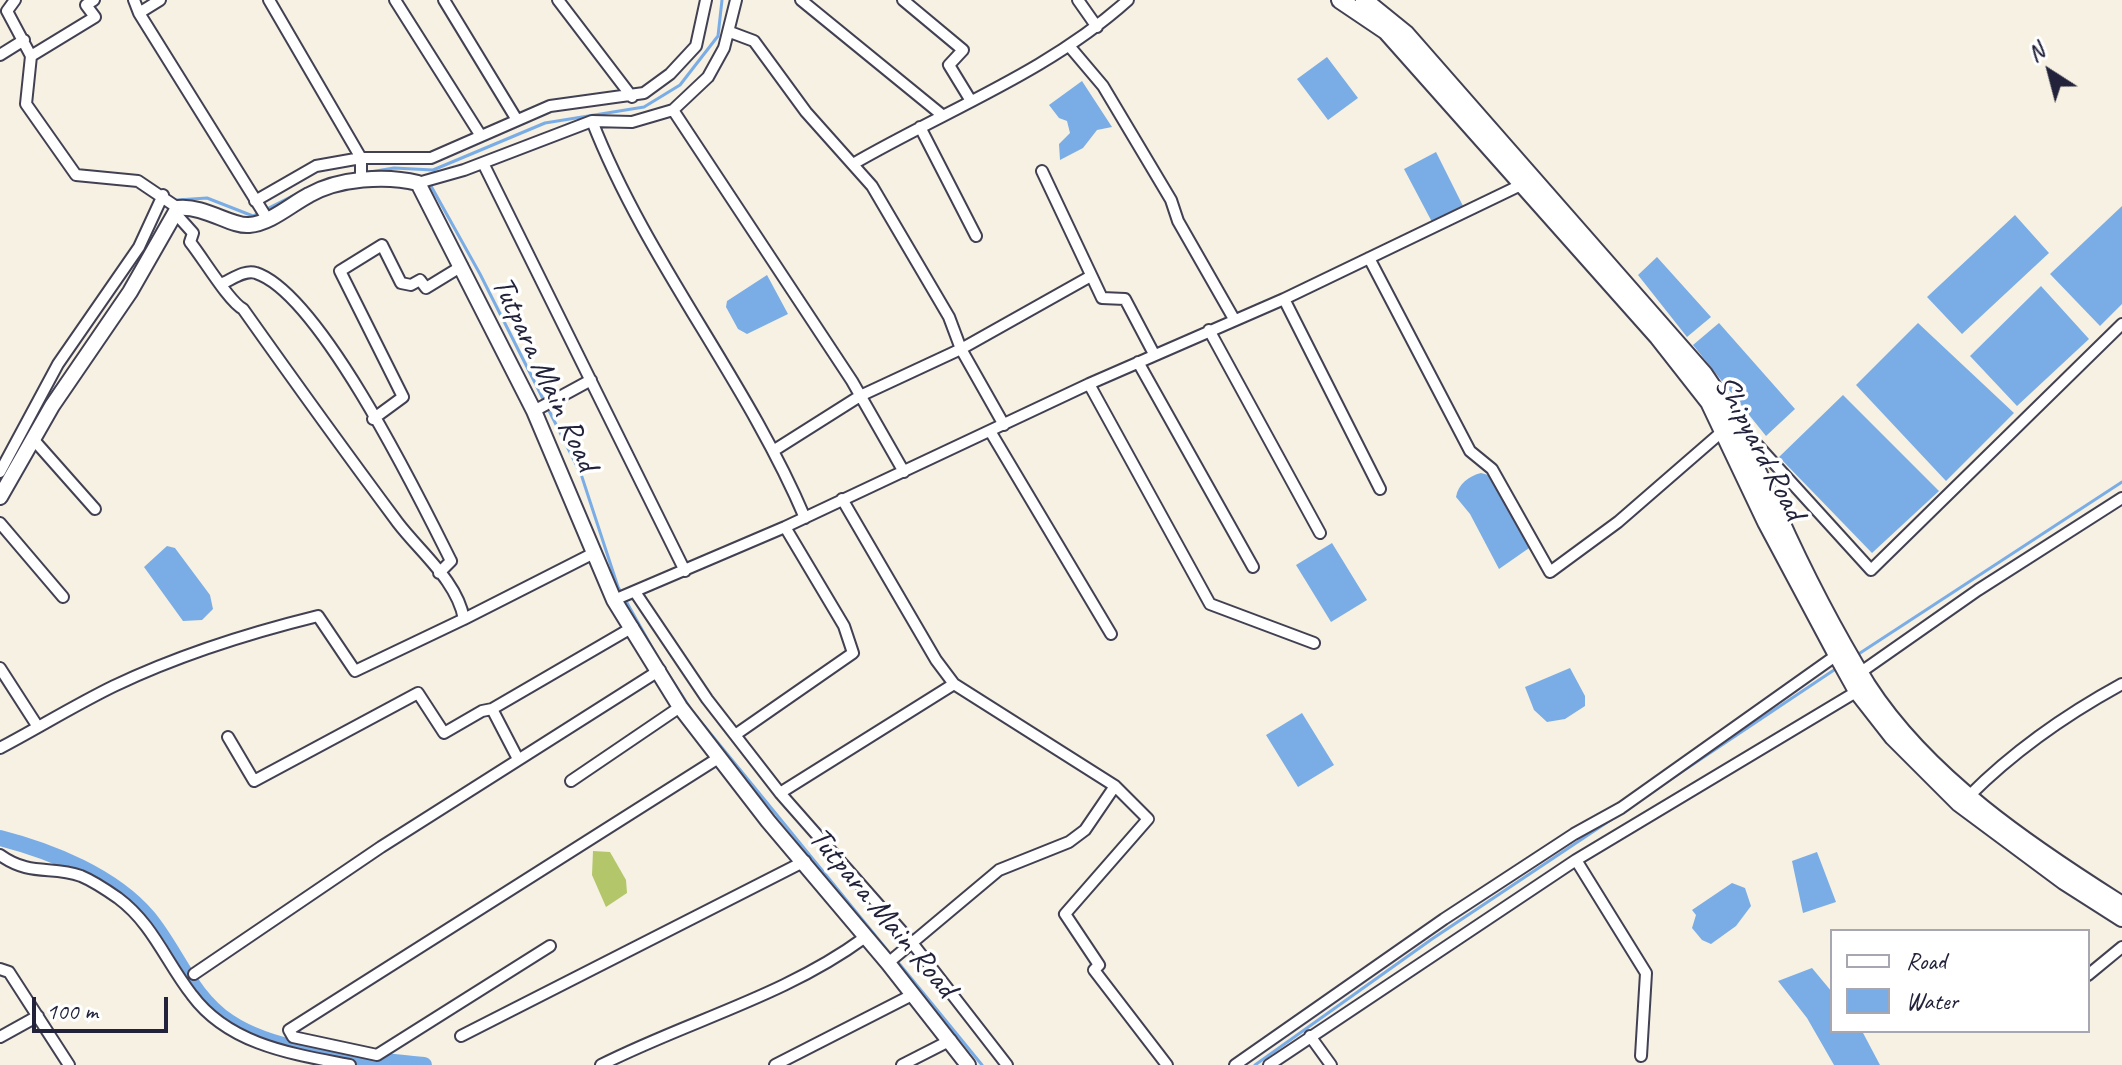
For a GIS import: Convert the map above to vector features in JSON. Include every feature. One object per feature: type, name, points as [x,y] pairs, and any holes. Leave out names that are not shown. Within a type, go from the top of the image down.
[{"type":"main road","name":"Shipyard Road","points":[[1340,0],[1386,31],[1529,181],[1704,374],[1779,518],[1842,652],[1893,737],[1959,803],[2064,881],[2122,918]]},
{"type":"main road","name":"Shipyard Road","points":[[1364,0],[1406,34],[1529,181]]},
{"type":"main road","name":"Shipyard Road","points":[[1862,683],[1899,727],[1969,796],[2122,905]]},
{"type":"street","points":[[15,0],[7,11],[31,56],[26,104],[76,175],[138,181],[164,196],[193,233],[190,242],[233,304],[243,309],[371,487],[461,603],[464,619]]},
{"type":"street","points":[[31,56],[95,17],[86,5],[94,0]]},
{"type":"street","points":[[134,0],[139,13],[266,218]]},
{"type":"street","points":[[139,13],[160,0]]},
{"type":"street","points":[[269,0],[361,171]]},
{"type":"street","points":[[395,0],[481,136]]},
{"type":"street","points":[[444,0],[517,120]]},
{"type":"street","points":[[558,0],[632,97]]},
{"type":"street","points":[[177,211],[211,211],[246,226],[361,171],[431,158],[550,106],[644,93],[670,74],[696,46],[706,0]]},
{"type":"street","points":[[256,202],[316,166],[361,171],[418,183],[483,163],[592,121],[632,122],[673,110],[708,77],[730,32],[736,0]]},
{"type":"street","points":[[801,0],[942,115]]},
{"type":"street","points":[[903,0],[963,50],[949,65],[971,101]]},
{"type":"street","points":[[1078,0],[1097,27]]},
{"type":"street","points":[[853,164],[1070,47],[1128,0]]},
{"type":"street","points":[[730,32],[754,41],[806,112],[872,186],[949,317],[961,349],[1004,425]]},
{"type":"street","points":[[0,55],[24,40]]},
{"type":"street","points":[[1070,47],[1103,86],[1171,200],[1178,221],[1234,319]]},
{"type":"street","points":[[673,110],[860,396],[904,472]]},
{"type":"street","points":[[592,121],[627,202],[773,451],[805,518]]},
{"type":"street","points":[[920,127],[976,236]]},
{"type":"street","points":[[483,163],[685,571]]},
{"type":"street","points":[[1042,171],[1102,298],[1125,299],[1154,354]]},
{"type":"street","points":[[614,600],[785,527],[1154,354],[1284,299],[1529,181]]},
{"type":"street","name":"Tutpara Main Road","points":[[418,183],[543,407],[592,554],[614,600],[660,670],[680,707],[768,821],[805,861],[968,1065]]},
{"type":"street","points":[[0,472],[58,364],[139,247],[164,196]]},
{"type":"street","points":[[0,497],[33,439],[130,292],[177,211]]},
{"type":"street","points":[[373,419],[403,397],[340,271],[382,245],[401,283],[411,285],[420,280],[426,288],[462,266]]},
{"type":"street","points":[[1369,258],[1470,451],[1492,469],[1550,572],[1618,522],[1729,425],[1871,570],[2122,324]]},
{"type":"street","points":[[221,284],[249,272],[276,284],[311,317],[373,419],[451,561],[439,573]]},
{"type":"street","points":[[773,451],[860,396],[961,349],[1024,316],[1029,308],[1091,276]]},
{"type":"street","points":[[1284,299],[1380,489]]},
{"type":"street","points":[[1209,330],[1320,533]]},
{"type":"street","points":[[1138,362],[1253,567]]},
{"type":"street","points":[[543,407],[591,380]]},
{"type":"street","points":[[1089,384],[1197,586],[1210,604],[1314,643]]},
{"type":"street","points":[[990,431],[1111,634]]},
{"type":"street","points":[[33,439],[95,509]]},
{"type":"street","points":[[1269,1065],[1282,1061],[1310,1036],[1576,860],[1862,683],[1978,590],[2122,498]]},
{"type":"street","points":[[842,499],[936,660],[954,684],[1115,786],[1148,819],[1065,914],[1099,965],[1094,970],[1167,1065]]},
{"type":"street","points":[[0,523],[63,597]]},
{"type":"street","points":[[735,735],[853,653],[844,626],[785,527]]},
{"type":"street","points":[[0,748],[115,685],[236,638],[318,616],[355,671],[592,554]]},
{"type":"street","points":[[635,592],[735,735],[780,793],[913,944],[1007,1065]]},
{"type":"street","points":[[228,737],[254,781],[418,693],[444,733],[482,711],[492,709],[633,627]]},
{"type":"street","points":[[1235,1065],[1444,919],[1574,834],[1621,808],[1842,652]]},
{"type":"street","points":[[0,668],[38,727]]},
{"type":"street","points":[[194,974],[368,855],[660,670]]},
{"type":"street","points":[[780,793],[954,684]]},
{"type":"street","points":[[1969,796],[1991,774],[2081,707],[2122,684]]},
{"type":"street","points":[[571,781],[680,707]]},
{"type":"street","points":[[492,709],[518,759]]},
{"type":"street","points":[[550,946],[377,1055],[293,1037],[289,1030],[720,757]]},
{"type":"street","points":[[888,963],[999,870],[1069,842],[1085,830],[1115,786]]},
{"type":"street","points":[[0,855],[18,868],[81,876],[118,898],[152,931],[192,996],[218,1023],[249,1040],[350,1065]]},
{"type":"street","points":[[1576,860],[1646,973],[1641,1056]]},
{"type":"street","points":[[461,1036],[805,861]]},
{"type":"street","points":[[601,1065],[791,983],[834,960],[864,938]]},
{"type":"street","points":[[2090,973],[2122,947]]},
{"type":"street","points":[[0,969],[9,972],[69,1065]]},
{"type":"street","points":[[775,1065],[912,995]]},
{"type":"street","points":[[0,1037],[38,1016]]},
{"type":"street","points":[[1310,1036],[1331,1065]]},
{"type":"street","points":[[902,1065],[951,1040]]},
{"type":"green space","points":[[593,851],[610,852],[626,880],[627,893],[606,907],[592,875]]},
{"type":"water","points":[[1327,57],[1358,98],[1328,120],[1297,79]]},
{"type":"water","points":[[1082,81],[1112,127],[1097,130],[1083,148],[1060,160],[1059,144],[1070,133],[1067,121],[1059,118],[1049,105]]},
{"type":"water","points":[[1436,152],[1463,206],[1432,222],[1404,169]]},
{"type":"water","points":[[2122,206],[2122,304],[2100,326],[2050,274]]},
{"type":"water","points":[[2015,215],[2049,253],[1962,334],[1927,297]]},
{"type":"water","points":[[1657,257],[1711,317],[1687,337],[1638,275]]},
{"type":"water","points":[[767,275],[788,314],[747,334],[738,329],[726,307],[727,301]]},
{"type":"water","points":[[2041,286],[2089,339],[2017,406],[1970,356]]},
{"type":"water","points":[[1719,323],[1795,409],[1766,436],[1693,345]]},
{"type":"water","points":[[1918,323],[2014,413],[1946,481],[1856,385]]},
{"type":"water","points":[[1843,395],[1939,491],[1872,553],[1779,457]]},
{"type":"water","points":[[1481,473],[1492,476],[1532,546],[1499,569],[1470,514],[1456,497],[1465,481]]},
{"type":"water","points":[[1332,543],[1367,600],[1331,622],[1296,565]]},
{"type":"water","points":[[167,546],[175,548],[210,595],[213,609],[202,620],[183,621],[144,567]]},
{"type":"water","points":[[1570,668],[1585,696],[1585,706],[1565,719],[1547,722],[1534,710],[1525,687]]},
{"type":"water","points":[[1302,713],[1334,765],[1298,787],[1266,735]]},
{"type":"water","points":[[1817,852],[1836,902],[1803,913],[1792,861]]},
{"type":"water","points":[[1732,883],[1745,888],[1751,906],[1736,926],[1711,944],[1702,940],[1692,928],[1696,915],[1692,910]]},
{"type":"water","points":[[1812,968],[1830,990],[1830,1033],[1863,1033],[1880,1065],[1834,1065],[1807,1018],[1778,981]]},
{"type":"waterway","points":[[364,173],[394,168],[433,170],[545,123],[644,107],[680,85],[718,36],[722,0]]},
{"type":"waterway","points":[[175,203],[177,200],[207,198],[253,216],[318,183]]},
{"type":"waterway","points":[[431,186],[480,274],[581,474],[618,587],[658,658],[692,711],[892,956]]},
{"type":"waterway","points":[[17,453],[56,387]]},
{"type":"waterway","points":[[1857,655],[2122,482]]},
{"type":"waterway","points":[[1647,795],[1837,668]]},
{"type":"waterway","points":[[1255,1065],[1432,939],[1618,815]]},
{"type":"waterway","points":[[0,838],[80,867],[134,902],[158,930],[204,1000],[229,1022],[250,1033],[297,1049],[424,1065]]},
{"type":"waterway","points":[[897,961],[982,1065]]}]
